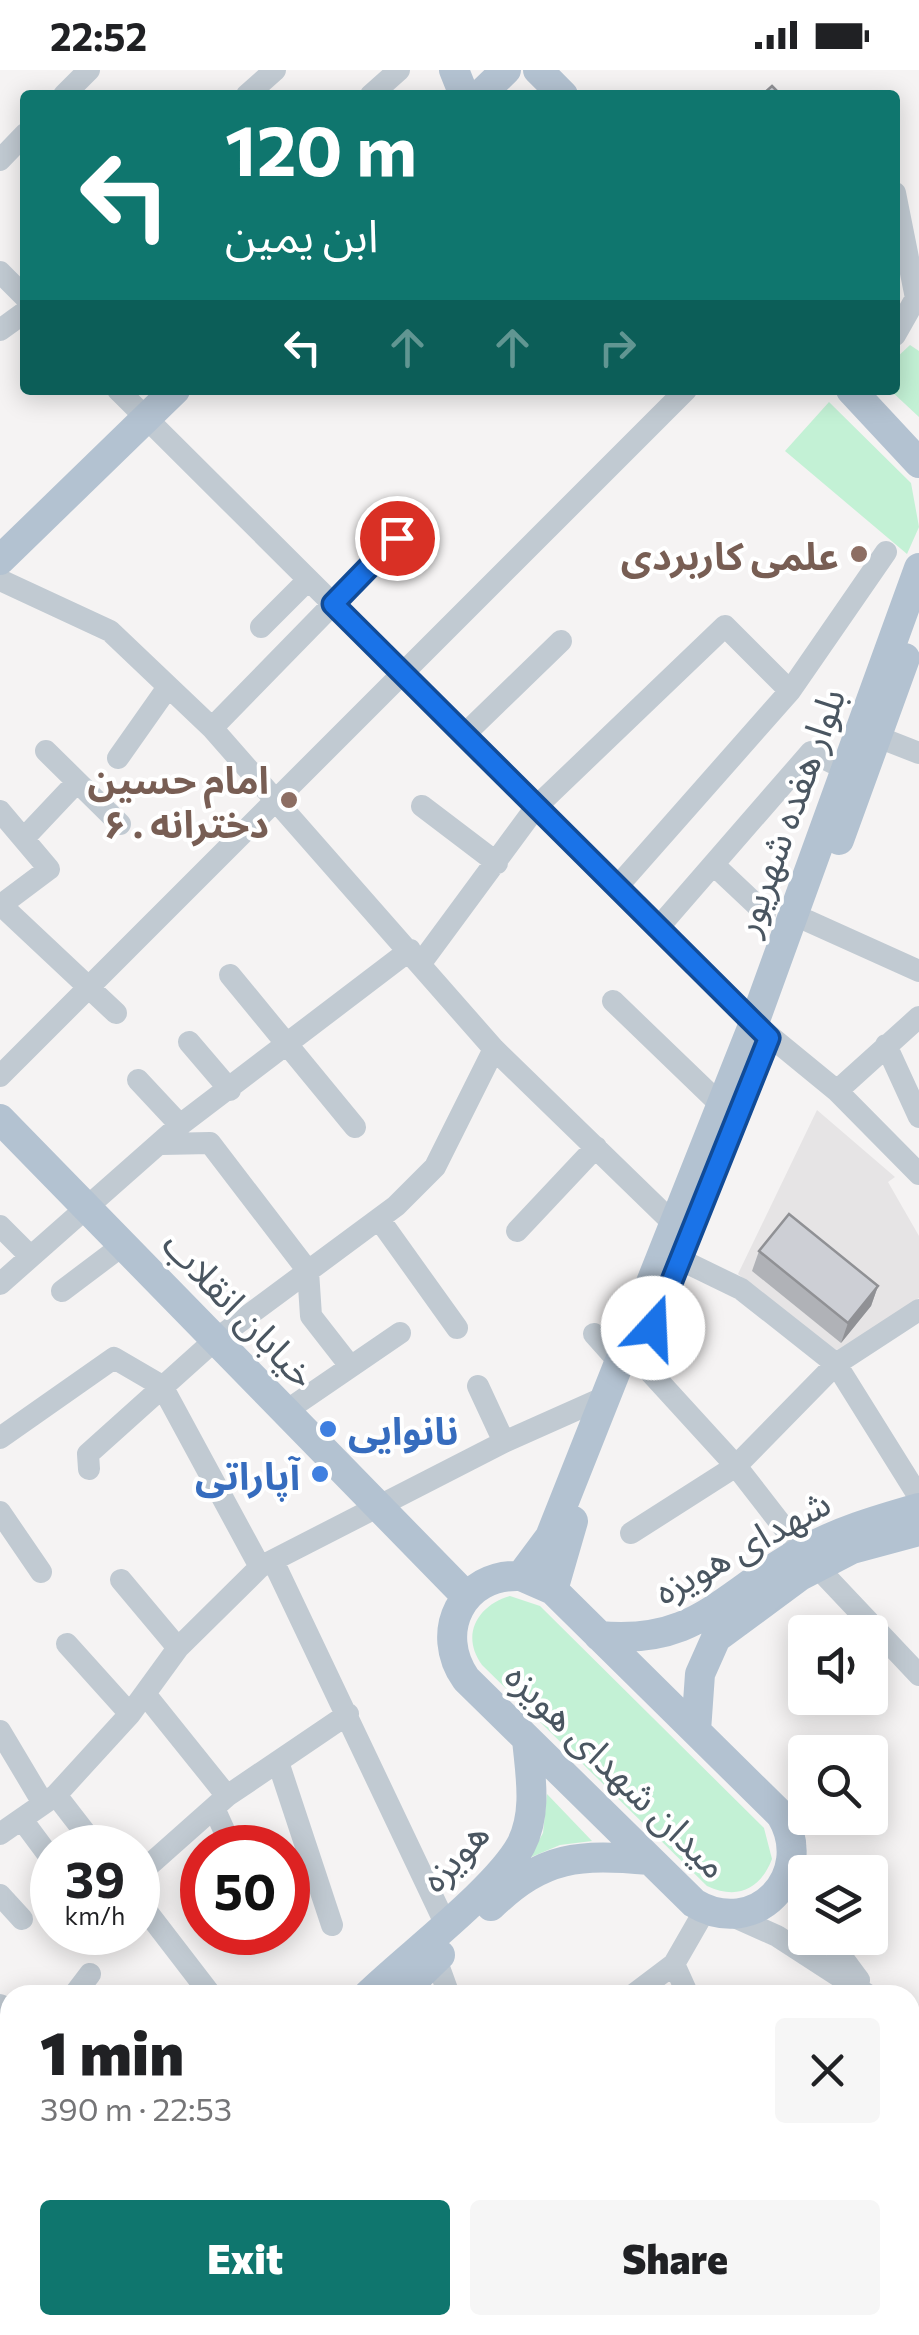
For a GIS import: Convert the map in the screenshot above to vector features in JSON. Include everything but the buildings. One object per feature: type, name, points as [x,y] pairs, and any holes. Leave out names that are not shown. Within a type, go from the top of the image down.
[{"type":"main road","points":[[485,90],[506,70]]},
{"type":"main road","points":[[538,70],[558,90]]},
{"type":"main road","points":[[2,559],[171,395]]},
{"type":"main road","points":[[855,395],[919,462]]},
{"type":"main road","points":[[858,395],[919,432]]},
{"type":"main road","name":"بلوار هفده شهریور","points":[[521,1576],[550,1537],[605,1397],[630,1362],[679,1259],[761,1031],[843,768],[919,568]]},
{"type":"main road","name":"بلوار هفده شهریور","points":[[553,1590],[567,1537],[630,1362],[674,1223],[722,1106],[761,1031],[808,920],[919,619]]},
{"type":"main road","name":"خیابان انقلاب","points":[[0,1119],[466,1596]]},
{"type":"main road","name":"شهدای هویزه","points":[[696,1731],[700,1674],[716,1638],[849,1528],[919,1508]]},
{"type":"main road","name":"شهدای هویزه","points":[[599,1636],[640,1640],[669,1634],[809,1559],[919,1531]]},
{"type":"main road","points":[[466,1596],[486,1581],[521,1576]]},
{"type":"main road","name":"میدان شهدای هویزه","points":[[521,1576],[553,1590],[781,1814],[792,1837],[793,1855]]},
{"type":"main road","name":"میدان شهدای هویزه","points":[[466,1596],[451,1630],[453,1656],[466,1679],[650,1860],[718,1913],[755,1910],[777,1895],[788,1872]]},
{"type":"main road","name":"هویزه","points":[[379,1985],[502,1870],[522,1843],[532,1804],[527,1739]]},
{"type":"main road","name":"هویزه","points":[[409,1985],[533,1870],[594,1855],[650,1860]]},
{"type":"street","points":[[69,90],[89,70]]},
{"type":"street","points":[[253,90],[275,70]]},
{"type":"street","points":[[377,90],[399,70]]},
{"type":"street","points":[[0,160],[20,139]]},
{"type":"street","points":[[900,218],[916,298],[900,326]]},
{"type":"street","points":[[0,272],[20,292]]},
{"type":"street","points":[[123,395],[761,1031],[837,1091],[919,1174]]},
{"type":"street","points":[[0,1076],[681,395]]},
{"type":"street","points":[[212,728],[418,516]]},
{"type":"street","points":[[617,887],[790,691],[886,552]]},
{"type":"street","points":[[2,559],[110,631],[212,728],[494,1048],[674,1223]]},
{"type":"street","points":[[261,627],[308,580]]},
{"type":"street","points":[[0,1284],[180,1124],[230,1090],[287,1040],[416,957],[496,863],[536,807],[725,626],[790,691]]},
{"type":"street","points":[[464,735],[560,641]]},
{"type":"street","points":[[118,758],[168,687]]},
{"type":"street","points":[[878,737],[919,753]]},
{"type":"street","points":[[46,751],[120,824]]},
{"type":"street","points":[[658,928],[811,752],[843,768]]},
{"type":"street","points":[[26,836],[76,782]]},
{"type":"street","points":[[422,806],[496,863]]},
{"type":"street","points":[[0,811],[26,836],[50,869],[1,905],[116,1013]]},
{"type":"street","points":[[714,865],[765,913]]},
{"type":"street","points":[[808,920],[919,970]]},
{"type":"street","points":[[230,975],[355,1127]]},
{"type":"street","points":[[612,1001],[722,1106]]},
{"type":"street","points":[[837,1091],[919,1016]]},
{"type":"street","points":[[189,1042],[230,1090]]},
{"type":"street","points":[[886,1045],[919,1117]]},
{"type":"street","points":[[89,1469],[88,1454],[162,1386],[216,1340],[379,1219],[435,1167],[494,1048]]},
{"type":"street","points":[[138,1080],[180,1124]]},
{"type":"street","points":[[162,1144],[210,1143],[308,1271],[311,1316],[350,1366]]},
{"type":"street","points":[[516,1231],[596,1148]]},
{"type":"street","points":[[379,1219],[457,1328]]},
{"type":"street","points":[[0,1226],[29,1255]]},
{"type":"street","points":[[62,1291],[122,1245]]},
{"type":"street","points":[[679,1259],[741,1289],[836,1364],[919,1497]]},
{"type":"street","points":[[631,1534],[736,1466],[836,1364],[919,1310]]},
{"type":"street","points":[[286,1412],[400,1334]]},
{"type":"street","points":[[594,1334],[630,1362],[736,1466],[809,1559],[919,1675]]},
{"type":"street","points":[[0,1437],[114,1358],[162,1386],[267,1564],[348,1714],[444,1923]]},
{"type":"street","points":[[478,1386],[504,1442]]},
{"type":"street","points":[[0,1834],[24,1821],[49,1799],[130,1714],[178,1648],[267,1564],[504,1442],[605,1397]]},
{"type":"street","points":[[0,1512],[42,1572]]},
{"type":"street","points":[[121,1580],[178,1648]]},
{"type":"street","points":[[67,1644],[130,1714]]},
{"type":"street","points":[[145,1694],[220,1802],[226,1825]]},
{"type":"street","points":[[160,1855],[220,1802],[348,1714]]},
{"type":"street","points":[[0,1731],[49,1799],[74,1825]]},
{"type":"street","points":[[278,1762],[332,1925]]},
{"type":"street","points":[[24,1821],[30,1829]]},
{"type":"street","points":[[0,1895],[22,1919]]},
{"type":"street","points":[[646,1985],[674,1964],[718,1913],[777,1936],[853,1985]]},
{"type":"street","points":[[160,1929],[203,1985]]},
{"type":"street","points":[[840,1955],[862,1985]]},
{"type":"street","points":[[436,1959],[445,1985]]},
{"type":"street","points":[[674,1964],[683,1985]]},
{"type":"street","points":[[82,1985],[90,1974]]},
{"type":"shaded area","points":[[817,1110],[895,1177],[888,1182],[919,1236],[919,1298],[837,1354],[738,1274]]},
{"type":"green space","points":[[910,345],[919,351],[919,417],[895,395],[900,395],[900,354]]},
{"type":"green space","points":[[829,402],[911,483],[919,527],[907,554],[785,451]]},
{"type":"green space","points":[[510,1596],[540,1606],[764,1828],[772,1859],[754,1885],[738,1892],[707,1886],[482,1665],[473,1643],[476,1623],[489,1606]]},
{"type":"green space","points":[[547,1794],[592,1841],[560,1845],[529,1858],[543,1833]]},
{"type":"place","name":"علمی کاربردی","points":[[859,554]]},
{"type":"place","name":"امام حسین ۶ . دخترانه","points":[[289,800]]},
{"type":"place","name":"نانوایی","points":[[328,1429]]},
{"type":"place","name":"آپاراتی","points":[[320,1474]]},
{"type":"route","points":[[397,538],[333,604],[769,1038],[653,1328]]}]
